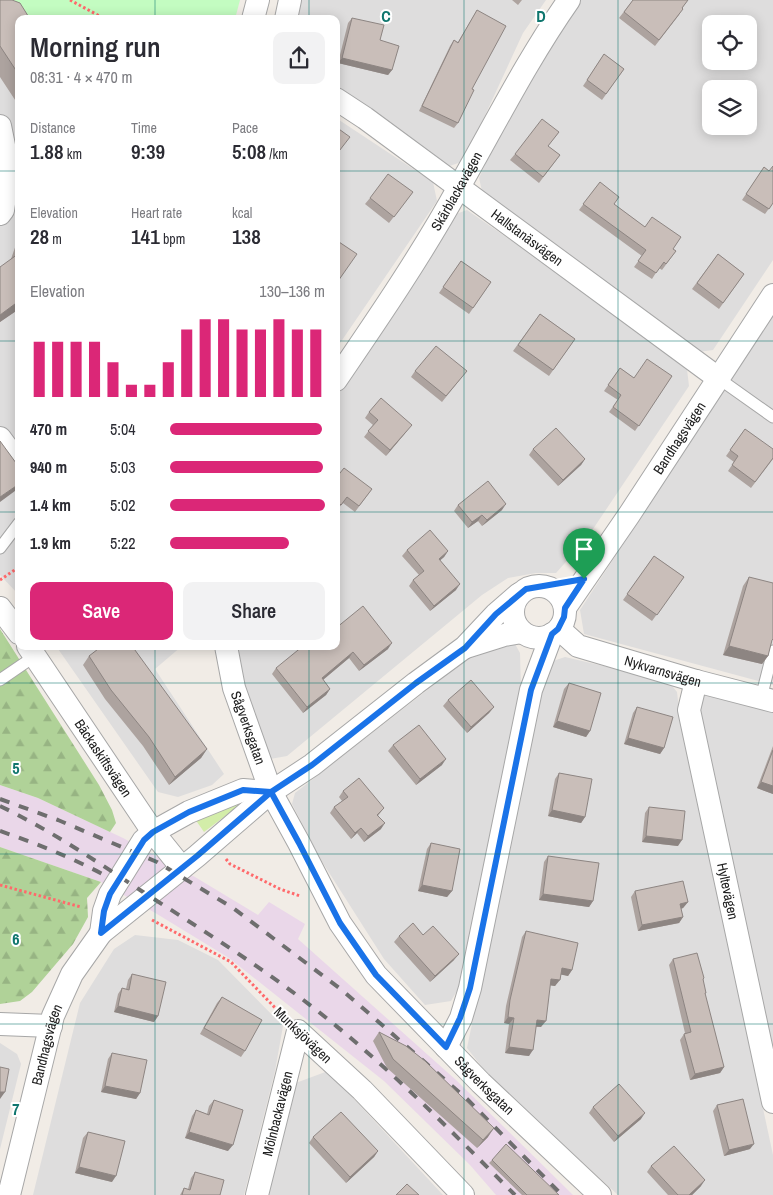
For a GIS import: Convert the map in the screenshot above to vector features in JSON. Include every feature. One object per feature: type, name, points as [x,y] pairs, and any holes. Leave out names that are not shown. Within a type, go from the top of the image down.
[{"type":"street","points":[[254,15],[258,0]]},
{"type":"street","points":[[287,15],[290,0]]},
{"type":"street","name":"Skärblackavägen","points":[[340,374],[391,300],[459,188],[498,114],[538,46],[569,0]]},
{"type":"street","name":"Hallstanäsvägen","points":[[340,102],[365,118],[718,378]]},
{"type":"street","points":[[0,126],[9,170],[3,210],[0,214]]},
{"type":"street","name":"Bandhagsvägen","points":[[531,690],[558,624],[584,579],[629,515],[773,294]]},
{"type":"street","points":[[0,438],[15,459]]},
{"type":"street","points":[[111,915],[182,868],[271,792],[312,765],[416,683],[465,648],[496,614],[526,589],[584,579]]},
{"type":"street","points":[[465,648],[504,635],[525,634],[536,638],[544,638],[558,624],[558,594],[546,586]]},
{"type":"street","points":[[446,1047],[460,1018],[470,988],[531,690],[530,657],[525,634],[516,625],[513,618],[514,602],[519,594]]},
{"type":"street","points":[[0,608],[15,628]]},
{"type":"street","name":"Nykvarnsvägen","points":[[558,624],[578,646],[696,681],[767,699]]},
{"type":"street","name":"Sågverksgatan","points":[[227,650],[234,688],[271,792],[340,923],[350,938],[376,975],[481,1083],[600,1195]]},
{"type":"street","name":"Bäckaskiftsvägen","points":[[32,651],[153,832],[182,868]]},
{"type":"street","name":"Hyltevägen","points":[[696,681],[689,710],[773,1102]]},
{"type":"street","name":"Bandhagsvägen","points":[[9,1195],[53,1016],[72,974],[101,933],[111,915],[110,894],[144,840],[153,832],[189,812],[243,790],[271,792]]},
{"type":"street","points":[[0,1024],[50,1026]]},
{"type":"street","name":"Mölnbackavägen","points":[[257,1195],[298,1032]]},
{"type":"street","name":"Munksjövägen","points":[[298,1032],[362,1090],[463,1195]]},
{"type":"lane","points":[[718,378],[773,417]]},
{"type":"lane","points":[[0,548],[15,527]]},
{"type":"lane","points":[[0,680],[32,651]]},
{"type":"lane","points":[[767,699],[773,651]]},
{"type":"path","points":[[70,0],[98,15]]},
{"type":"path","points":[[0,580],[15,570]]},
{"type":"path","points":[[209,845],[230,864],[280,889],[301,897]]},
{"type":"path","name":"Munksjövägen","points":[[0,885],[111,915],[147,917],[231,962],[298,1032]]},
{"type":"shaded area","points":[[291,0],[546,0],[523,33],[464,161],[444,168],[340,91],[340,15],[287,15]]},
{"type":"shaded area","points":[[571,0],[773,0],[773,260],[713,350],[698,352],[483,195],[479,178],[543,38]]},
{"type":"shaded area","points":[[0,1],[15,15],[15,591],[0,575]]},
{"type":"shaded area","points":[[340,121],[433,182],[437,201],[340,343]]},
{"type":"shaded area","points":[[467,210],[686,361],[689,386],[587,538],[556,573],[536,573],[508,578],[482,595],[287,756],[270,759],[245,694],[238,650],[340,650],[340,374],[456,214]]},
{"type":"shaded area","points":[[773,315],[773,685],[584,634],[580,610]]},
{"type":"shaded area","points":[[515,644],[520,653],[521,690],[461,984],[451,1001],[425,1005],[384,959],[321,860],[292,804],[295,793],[471,656]]},
{"type":"shaded area","points":[[59,650],[177,650],[155,669],[224,774],[212,785],[178,797],[158,792]]},
{"type":"shaded area","points":[[565,657],[668,681],[677,692],[681,727],[773,1155],[773,1195],[618,1195],[489,1076],[467,1048],[541,690],[553,661]]},
{"type":"shaded area","points":[[704,694],[773,711],[773,1054],[700,711]]},
{"type":"shaded area","points":[[0,785],[38,798],[123,838],[195,877],[258,915],[269,902],[305,924],[298,939],[456,1080],[573,1195],[496,1195],[470,1165],[384,1081],[229,958],[101,882],[0,847]]},
{"type":"shaded area","points":[[135,935],[178,940],[218,960],[283,1026],[275,1071],[244,1195],[33,1195],[80,1003],[114,949]]},
{"type":"shaded area","points":[[0,1043],[17,1054],[21,1064],[0,1149]]},
{"type":"shaded area","points":[[328,1071],[443,1195],[266,1195],[293,1084]]},
{"type":"green space","points":[[0,0],[240,0],[236,15],[21,15]]},
{"type":"green space","points":[[0,629],[99,785],[112,810],[116,823],[110,832],[38,798],[0,785]]},
{"type":"green space","points":[[249,798],[204,832],[195,819]]},
{"type":"green space","points":[[0,847],[101,882],[87,898],[88,917],[73,944],[32,992],[20,1001],[0,1004]]},
{"type":"building","points":[[0,0],[12,0],[20,3],[28,15],[15,15],[15,69],[0,46]]},
{"type":"building","points":[[633,0],[688,0],[659,40],[624,12]]},
{"type":"building","points":[[477,10],[506,26],[472,89],[474,90],[458,123],[422,106],[454,40],[458,43]]},
{"type":"building","points":[[352,18],[384,25],[380,40],[399,46],[392,70],[342,58]]},
{"type":"building","points":[[604,54],[624,69],[606,94],[587,80]]},
{"type":"building","points":[[542,119],[559,132],[548,146],[560,155],[543,177],[515,154]]},
{"type":"building","points":[[340,130],[350,137],[340,150]]},
{"type":"building","points":[[773,166],[773,203],[769,209],[746,194],[764,167],[769,171]]},
{"type":"building","points":[[388,174],[413,192],[394,217],[370,198]]},
{"type":"building","points":[[600,182],[619,197],[614,204],[645,227],[652,217],[681,237],[673,249],[676,251],[656,273],[638,261],[646,250],[583,204]]},
{"type":"building","points":[[340,243],[357,254],[340,278]]},
{"type":"building","points":[[718,254],[744,274],[723,303],[697,283]]},
{"type":"building","points":[[15,256],[15,304],[0,315],[0,267]]},
{"type":"building","points":[[461,261],[491,282],[473,308],[443,287]]},
{"type":"building","points":[[540,314],[575,339],[553,370],[518,345]]},
{"type":"building","points":[[436,346],[467,371],[446,396],[415,371]]},
{"type":"building","points":[[647,359],[672,376],[639,426],[613,407],[621,395],[608,385],[620,368],[634,378]]},
{"type":"building","points":[[381,398],[412,425],[390,450],[368,431],[378,420],[369,412]]},
{"type":"building","points":[[556,428],[585,459],[563,480],[533,449]]},
{"type":"building","points":[[745,429],[773,449],[773,458],[755,482],[732,465],[738,456],[730,450]]},
{"type":"building","points":[[0,441],[15,462],[15,487],[0,497]]},
{"type":"building","points":[[344,468],[372,489],[359,506],[347,497],[340,504],[340,473]]},
{"type":"building","points":[[488,481],[506,504],[487,520],[482,515],[472,522],[458,505]]},
{"type":"building","points":[[430,530],[448,551],[439,559],[460,584],[434,606],[413,580],[424,571],[407,550]]},
{"type":"building","points":[[654,556],[684,577],[657,615],[627,594]]},
{"type":"building","points":[[749,577],[773,583],[773,639],[768,656],[729,646]]},
{"type":"building","points":[[363,606],[392,643],[364,665],[353,652],[322,678],[330,689],[307,707],[276,668],[298,650],[340,650],[340,625]]},
{"type":"building","points":[[97,650],[135,650],[207,749],[175,777],[149,737],[111,690],[89,656]]},
{"type":"building","points":[[471,680],[494,707],[471,727],[448,700]]},
{"type":"building","points":[[569,683],[601,693],[590,731],[557,721]]},
{"type":"building","points":[[637,707],[673,717],[664,748],[628,738]]},
{"type":"building","points":[[419,725],[446,759],[420,779],[393,745]]},
{"type":"building","points":[[773,750],[773,786],[761,782]]},
{"type":"building","points":[[559,773],[592,779],[585,817],[552,810]]},
{"type":"building","points":[[359,778],[384,808],[377,815],[385,823],[368,836],[361,828],[355,833],[334,807],[348,797],[343,791]]},
{"type":"building","points":[[649,807],[685,811],[682,840],[646,836]]},
{"type":"building","points":[[431,843],[460,849],[452,891],[422,885]]},
{"type":"building","points":[[548,856],[599,863],[593,901],[543,894]]},
{"type":"building","points":[[683,881],[688,902],[680,904],[683,917],[642,925],[635,891]]},
{"type":"building","points":[[413,923],[423,935],[433,926],[459,954],[435,976],[399,936]]},
{"type":"building","points":[[526,931],[578,943],[572,970],[562,968],[560,980],[551,979],[546,1021],[537,1020],[533,1050],[509,1047],[514,1018],[508,1017],[510,1000]]},
{"type":"building","points":[[697,953],[724,1067],[695,1074],[684,1034],[691,1032],[673,959]]},
{"type":"building","points":[[132,974],[166,982],[158,1016],[118,1006],[122,988],[129,990]]},
{"type":"building","points":[[222,997],[262,1020],[245,1051],[204,1028]]},
{"type":"building","points":[[379,1032],[406,1046],[425,1061],[494,1128],[483,1140],[393,1059]]},
{"type":"building","points":[[112,1053],[147,1060],[140,1093],[105,1086]]},
{"type":"building","points":[[0,1067],[9,1069],[5,1092],[0,1092]]},
{"type":"building","points":[[619,1084],[645,1113],[618,1136],[593,1107]]},
{"type":"building","points":[[743,1099],[754,1144],[729,1150],[717,1105]]},
{"type":"building","points":[[214,1100],[243,1110],[233,1145],[189,1132],[196,1110],[209,1115]]},
{"type":"building","points":[[341,1112],[378,1151],[350,1177],[313,1137]]},
{"type":"building","points":[[88,1132],[125,1141],[116,1176],[79,1167]]},
{"type":"building","points":[[506,1144],[559,1195],[527,1195],[492,1160]]},
{"type":"building","points":[[674,1146],[705,1180],[689,1195],[678,1195],[651,1166]]},
{"type":"building","points":[[195,1172],[224,1180],[220,1195],[182,1195],[184,1188],[190,1190]]},
{"type":"building","points":[[407,1184],[419,1195],[396,1195]]},
{"type":"railway","points":[[0,799],[58,820],[157,862],[233,908],[342,990],[467,1099],[562,1195]]},
{"type":"railway","points":[[0,806],[37,825],[90,857],[230,948],[294,993],[368,1053],[443,1123],[515,1195]]},
{"type":"railway","points":[[0,831],[56,852],[110,878]]},
{"type":"route","points":[[584,579],[526,589],[496,614],[465,648],[416,683],[312,765],[271,792],[243,790],[189,812],[153,832],[144,840],[110,894],[104,911],[101,933],[197,856],[271,792],[340,923],[376,975],[446,1047],[460,1018],[470,988],[531,690],[552,634],[558,629],[564,617],[565,608],[584,579]]}]
